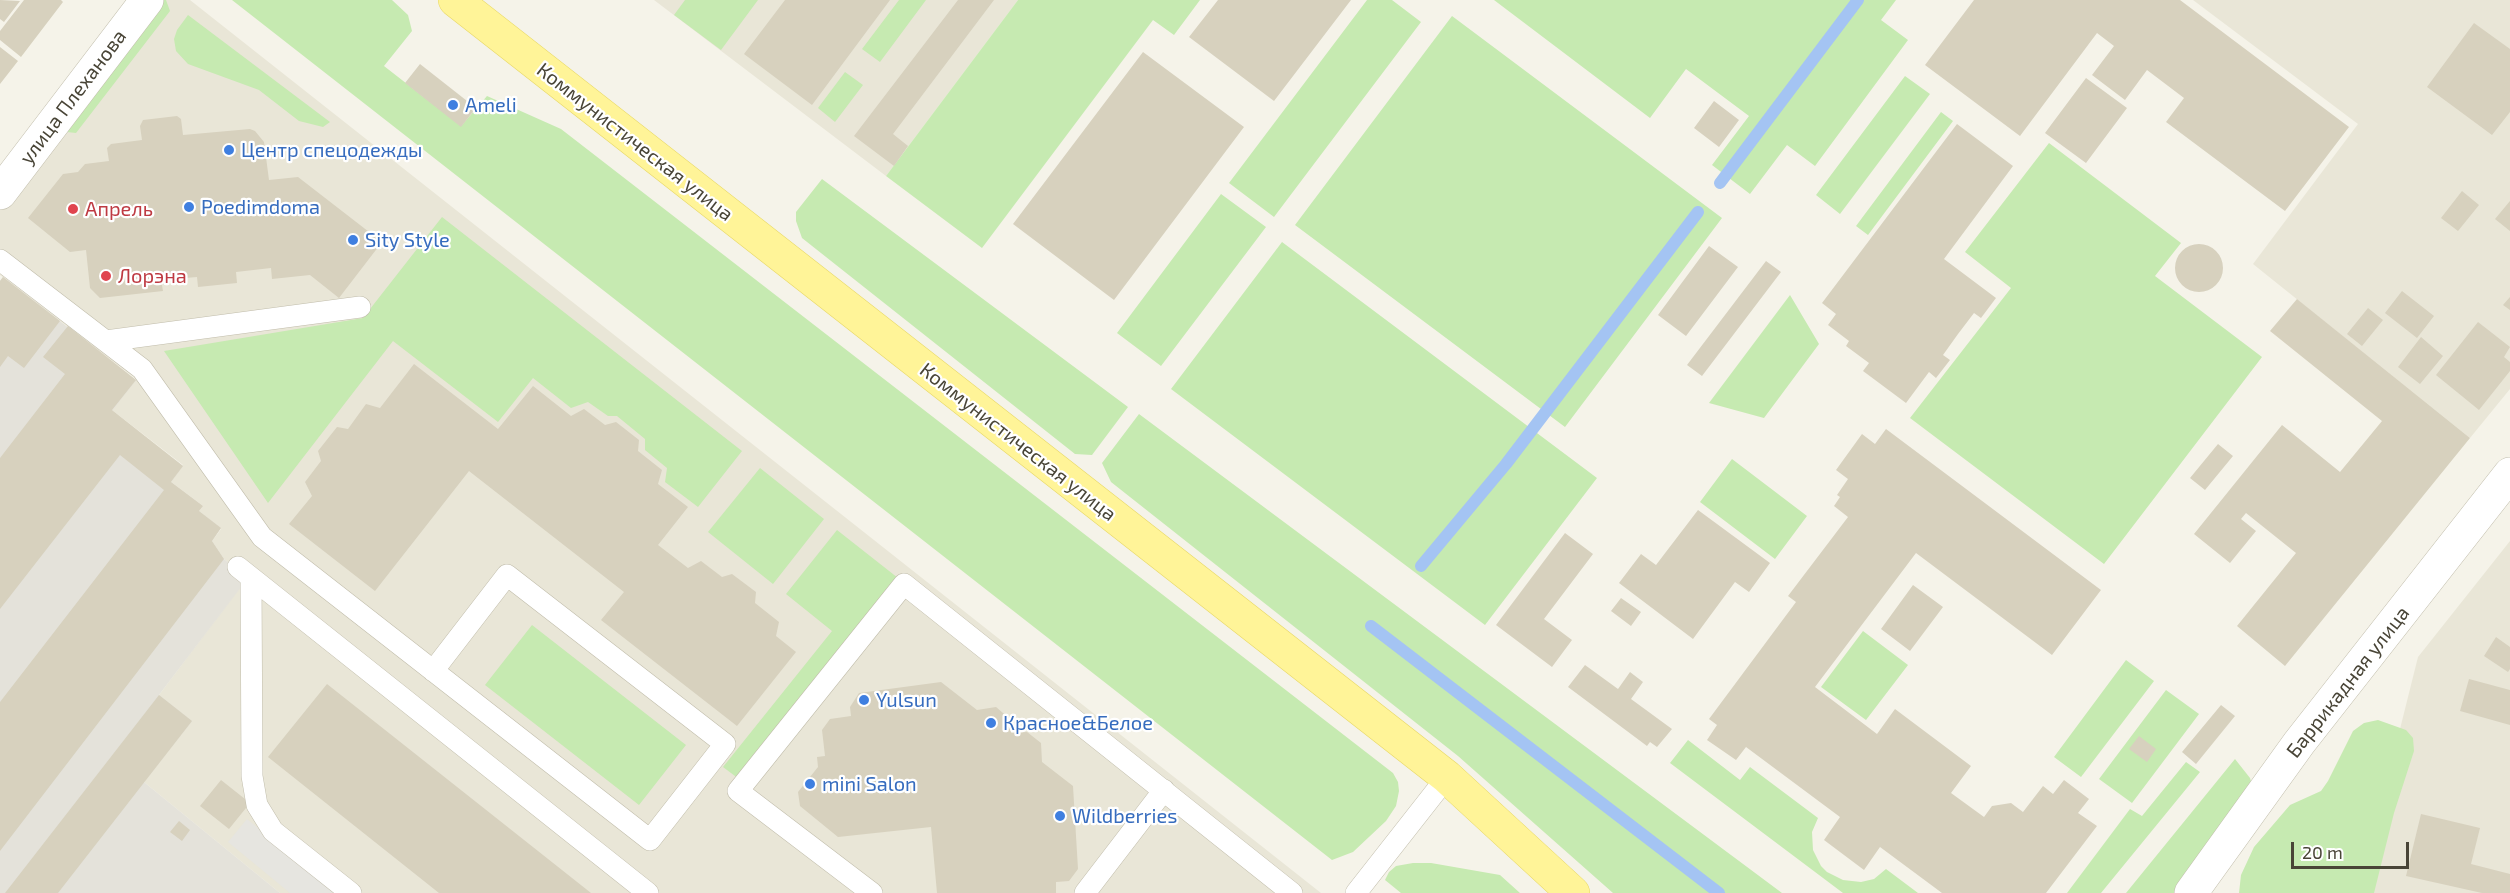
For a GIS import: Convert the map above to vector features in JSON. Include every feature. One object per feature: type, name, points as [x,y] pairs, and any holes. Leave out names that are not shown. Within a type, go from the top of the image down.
[{"type":"main road","name":"Коммунистическая улица","points":[[455,0],[1447,777],[1573,893]]},
{"type":"street","name":"улица Плеханова","points":[[0,193],[147,0]]},
{"type":"street","name":"Баррикадная улица","points":[[2191,893],[2299,743],[2510,474]]},
{"type":"lane","points":[[0,260],[142,369],[262,537],[433,671],[650,840],[725,744],[507,575],[433,671]]},
{"type":"lane","points":[[106,342],[360,307]]},
{"type":"lane","points":[[351,893],[273,831],[257,805],[252,776],[245,573],[648,893]]},
{"type":"lane","points":[[872,893],[738,791],[904,584],[1292,893]]},
{"type":"lane","points":[[1356,893],[1447,777]]},
{"type":"lane","points":[[1085,893],[1164,790]]},
{"type":"shaded area","points":[[154,0],[190,0],[1321,893],[280,893],[144,782],[159,695],[247,578],[224,559],[212,541],[221,529],[199,511],[203,506],[171,482],[183,465],[112,410],[136,379],[0,275],[0,201]]},
{"type":"shaded area","points":[[654,0],[1018,0],[886,176]]},
{"type":"shaded area","points":[[2193,0],[2510,0],[2510,389],[2470,438],[2253,264],[2358,124]]},
{"type":"shaded area","points":[[3,277],[136,380],[112,411],[183,466],[171,482],[203,506],[199,511],[221,528],[212,541],[224,559],[248,578],[159,695],[192,721],[144,782],[280,893],[0,893],[0,281]]},
{"type":"shaded area","points":[[2510,541],[2510,893],[2359,893],[2418,657]]},
{"type":"shaded area","points":[[247,819],[337,893],[290,893],[228,842]]},
{"type":"green space","points":[[159,0],[166,0],[170,11],[76,133],[58,131]]},
{"type":"green space","points":[[232,0],[392,0],[408,15],[412,31],[384,66],[461,126],[487,96],[561,129],[1393,773],[1398,782],[1399,791],[1396,806],[1386,821],[1353,852],[1332,860]]},
{"type":"green space","points":[[685,0],[758,0],[721,50],[674,15]]},
{"type":"green space","points":[[899,0],[926,0],[880,62],[862,49]]},
{"type":"green space","points":[[1018,0],[1200,0],[1174,35],[1153,20],[982,248],[886,176]]},
{"type":"green space","points":[[1367,0],[1392,0],[1421,22],[1274,217],[1229,183]]},
{"type":"green space","points":[[1494,0],[1896,0],[1881,20],[1908,40],[1815,166],[1787,145],[1750,194],[1712,165],[1749,116],[1686,69],[1650,118]]},
{"type":"green space","points":[[188,15],[330,122],[323,127],[299,121],[259,90],[188,64],[176,51],[174,39],[177,30]]},
{"type":"green space","points":[[1452,16],[1722,218],[1565,427],[1295,225]]},
{"type":"green space","points":[[845,72],[863,85],[835,122],[818,108]]},
{"type":"green space","points":[[1905,76],[1930,94],[1840,214],[1816,195]]},
{"type":"green space","points":[[1941,112],[1953,121],[1868,235],[1856,226]]},
{"type":"green space","points":[[2049,143],[2181,243],[2155,276],[2262,357],[2104,564],[1910,418],[2011,288],[1965,252]]},
{"type":"green space","points":[[822,179],[1128,407],[1092,455],[1075,454],[802,238],[796,221],[796,212]]},
{"type":"green space","points":[[1221,194],[1266,227],[1161,366],[1117,333]]},
{"type":"green space","points":[[442,217],[742,451],[698,507],[665,482],[667,468],[645,450],[645,439],[617,416],[608,416],[588,402],[571,408],[533,378],[498,422],[393,341],[268,503],[164,351],[363,318]]},
{"type":"green space","points":[[1282,242],[1597,478],[1485,625],[1171,389]]},
{"type":"green space","points":[[1790,295],[1819,344],[1764,418],[1709,403]]},
{"type":"green space","points":[[1139,414],[1782,893],[1613,893],[1458,756],[1111,482],[1102,463]]},
{"type":"green space","points":[[1732,459],[1807,516],[1775,559],[1700,502]]},
{"type":"green space","points":[[760,468],[824,519],[773,584],[708,532]]},
{"type":"green space","points":[[837,530],[898,578],[739,779],[723,767],[832,631],[786,594]]},
{"type":"green space","points":[[532,625],[686,745],[639,805],[485,685]]},
{"type":"green space","points":[[1863,631],[1908,665],[1866,720],[1821,687]]},
{"type":"green space","points":[[2126,660],[2154,681],[2081,777],[2054,757]]},
{"type":"green space","points":[[2166,690],[2199,714],[2132,803],[2099,779]]},
{"type":"green space","points":[[2378,720],[2406,730],[2413,738],[2414,751],[2394,813],[2374,893],[2239,893],[2241,875],[2254,847],[2290,805],[2321,791],[2353,731],[2364,723]]},
{"type":"green space","points":[[1688,740],[1740,780],[1750,767],[1818,818],[1812,832],[1813,850],[1821,866],[1827,872],[1843,880],[1861,882],[1874,879],[1886,869],[1918,893],[1843,893],[1670,763]]},
{"type":"green space","points":[[2235,759],[2250,778],[2253,788],[2177,893],[2126,893]]},
{"type":"green space","points":[[2186,762],[2200,772],[2101,893],[2067,893],[2130,809],[2142,816]]},
{"type":"green space","points":[[1431,863],[1500,875],[1520,893],[1401,893],[1385,880],[1396,866]]},
{"type":"building","points":[[0,0],[20,1],[4,22],[0,19]]},
{"type":"building","points":[[24,0],[61,0],[63,2],[21,57],[0,40],[0,31]]},
{"type":"building","points":[[785,0],[890,0],[812,105],[744,54]]},
{"type":"building","points":[[958,0],[994,0],[893,134],[908,146],[894,166],[854,136]]},
{"type":"building","points":[[1218,0],[1351,0],[1274,101],[1189,37]]},
{"type":"building","points":[[1974,0],[2180,0],[2349,127],[2285,211],[2166,122],[2184,98],[2147,70],[2125,100],[2092,75],[2114,46],[2097,33],[2020,136],[1925,65]]},
{"type":"building","points":[[2474,23],[2510,49],[2510,112],[2492,135],[2427,87]]},
{"type":"building","points":[[0,47],[18,61],[0,84]]},
{"type":"building","points":[[1143,52],[1244,127],[1114,300],[1013,224]]},
{"type":"building","points":[[420,64],[476,108],[461,127],[405,83]]},
{"type":"building","points":[[2086,78],[2127,108],[2086,163],[2045,133]]},
{"type":"building","points":[[1714,101],[1739,120],[1719,147],[1694,128]]},
{"type":"building","points":[[177,116],[181,119],[183,135],[250,129],[255,131],[264,142],[269,180],[298,177],[382,242],[339,298],[310,275],[272,279],[271,268],[236,272],[237,283],[198,287],[197,277],[161,280],[163,291],[100,298],[90,288],[86,250],[70,252],[28,218],[63,174],[78,172],[85,164],[109,161],[107,148],[111,144],[142,140],[140,126],[143,120]]},
{"type":"building","points":[[1957,124],[2013,166],[1944,259],[1996,298],[1981,318],[1974,313],[1943,355],[1950,360],[1936,378],[1929,372],[1906,403],[1863,371],[1869,363],[1846,346],[1849,341],[1828,325],[1836,314],[1822,303]]},
{"type":"building","points":[[2462,191],[2479,205],[2458,231],[2441,218]]},
{"type":"building","points":[[2510,201],[2510,231],[2495,219]]},
{"type":"building","points":[[2194,244],[2204,244],[2216,251],[2223,263],[2223,273],[2216,285],[2204,292],[2194,292],[2179,281],[2175,273],[2175,263],[2186,248]]},
{"type":"building","points":[[1709,246],[1738,267],[1686,336],[1658,315]]},
{"type":"building","points":[[1766,261],[1781,272],[1702,376],[1687,365]]},
{"type":"building","points":[[3,277],[60,321],[24,368],[8,356],[0,367],[0,281]]},
{"type":"building","points":[[2402,291],[2434,316],[2417,338],[2385,313]]},
{"type":"building","points":[[2510,297],[2510,310],[2503,305]]},
{"type":"building","points":[[2297,299],[2470,438],[2285,666],[2237,626],[2296,553],[2246,513],[2241,519],[2256,531],[2230,563],[2194,534],[2282,425],[2340,472],[2382,421],[2270,331]]},
{"type":"building","points":[[2368,308],[2383,320],[2362,346],[2347,334]]},
{"type":"building","points":[[2478,322],[2510,347],[2504,357],[2510,362],[2510,371],[2479,410],[2436,375]]},
{"type":"building","points":[[68,326],[136,380],[112,410],[183,466],[171,482],[203,506],[199,511],[221,528],[212,541],[224,559],[0,851],[0,702],[164,490],[120,455],[0,609],[0,458],[65,374],[43,357]]},
{"type":"building","points":[[2421,337],[2443,356],[2420,384],[2398,367]]},
{"type":"building","points":[[414,364],[498,429],[533,386],[571,416],[584,409],[605,425],[616,422],[639,440],[638,451],[662,470],[658,484],[688,507],[658,545],[688,568],[701,561],[722,577],[732,574],[756,592],[755,603],[779,622],[776,636],[796,652],[737,726],[601,620],[624,592],[469,471],[375,591],[289,524],[312,496],[305,482],[321,461],[318,451],[337,427],[348,429],[366,404],[380,408]]},
{"type":"building","points":[[1886,429],[2101,590],[2052,655],[1916,553],[1815,687],[1877,734],[1895,709],[1971,766],[1951,793],[1984,817],[1992,806],[2011,803],[2023,812],[2043,786],[2053,794],[2064,780],[2089,799],[2078,813],[2097,826],[2046,893],[1942,893],[1880,847],[1864,870],[1824,840],[1840,817],[1746,747],[1736,760],[1707,740],[1717,725],[1709,719],[1796,602],[1788,596],[1848,517],[1834,506],[1840,497],[1837,495],[1848,479],[1836,470],[1862,434],[1875,444]]},
{"type":"building","points":[[2218,444],[2233,456],[2205,490],[2190,478]]},
{"type":"building","points":[[1698,510],[1770,563],[1749,592],[1735,582],[1693,639],[1619,583],[1641,554],[1656,565]]},
{"type":"building","points":[[1565,533],[1593,554],[1544,619],[1572,640],[1552,667],[1496,625]]},
{"type":"building","points":[[1913,585],[1943,607],[1910,651],[1881,629]]},
{"type":"building","points":[[1621,598],[1641,612],[1631,626],[1611,611]]},
{"type":"building","points":[[2496,637],[2510,647],[2508,672],[2484,656]]},
{"type":"building","points":[[1585,665],[1618,689],[1630,672],[1643,682],[1631,699],[1672,729],[1657,747],[1650,742],[1647,746],[1568,687]]},
{"type":"building","points":[[2469,679],[2510,690],[2510,725],[2460,711]]},
{"type":"building","points":[[941,682],[977,710],[996,707],[1010,719],[1011,733],[1027,732],[1041,743],[1042,762],[1073,786],[1078,869],[1069,881],[1056,882],[1056,893],[937,893],[931,827],[838,837],[800,806],[798,792],[818,767],[817,757],[825,756],[822,730],[830,719],[851,716],[850,707],[859,693]]},
{"type":"building","points":[[327,684],[591,893],[439,893],[268,757]]},
{"type":"building","points":[[159,695],[192,721],[58,893],[5,893]]},
{"type":"building","points":[[2221,705],[2235,716],[2196,764],[2182,752]]},
{"type":"building","points":[[2139,736],[2156,749],[2147,762],[2129,749]]},
{"type":"building","points":[[221,780],[250,803],[229,829],[200,806]]},
{"type":"building","points":[[2421,814],[2480,828],[2471,864],[2510,874],[2510,893],[2482,893],[2406,876]]},
{"type":"building","points":[[179,821],[190,830],[182,841],[170,832]]},
{"type":"waterway","points":[[1720,183],[1858,0]]},
{"type":"waterway","points":[[1421,566],[1506,464],[1698,212]]},
{"type":"waterway","points":[[1371,626],[1719,893]]},
{"type":"place","name":"Ameli","points":[[453,105]]},
{"type":"place","name":"Центр спецодежды","points":[[229,150]]},
{"type":"place","name":"Poedimdoma","points":[[189,207]]},
{"type":"place","name":"Апрель","points":[[73,209]]},
{"type":"place","name":"Sity Style","points":[[353,240]]},
{"type":"place","name":"Лорэна","points":[[106,276]]},
{"type":"place","name":"Yulsun","points":[[864,700]]},
{"type":"place","name":"Красное&Белое","points":[[991,723]]},
{"type":"place","name":"mini Salon","points":[[810,784]]},
{"type":"place","name":"Wildberries","points":[[1060,816]]}]
